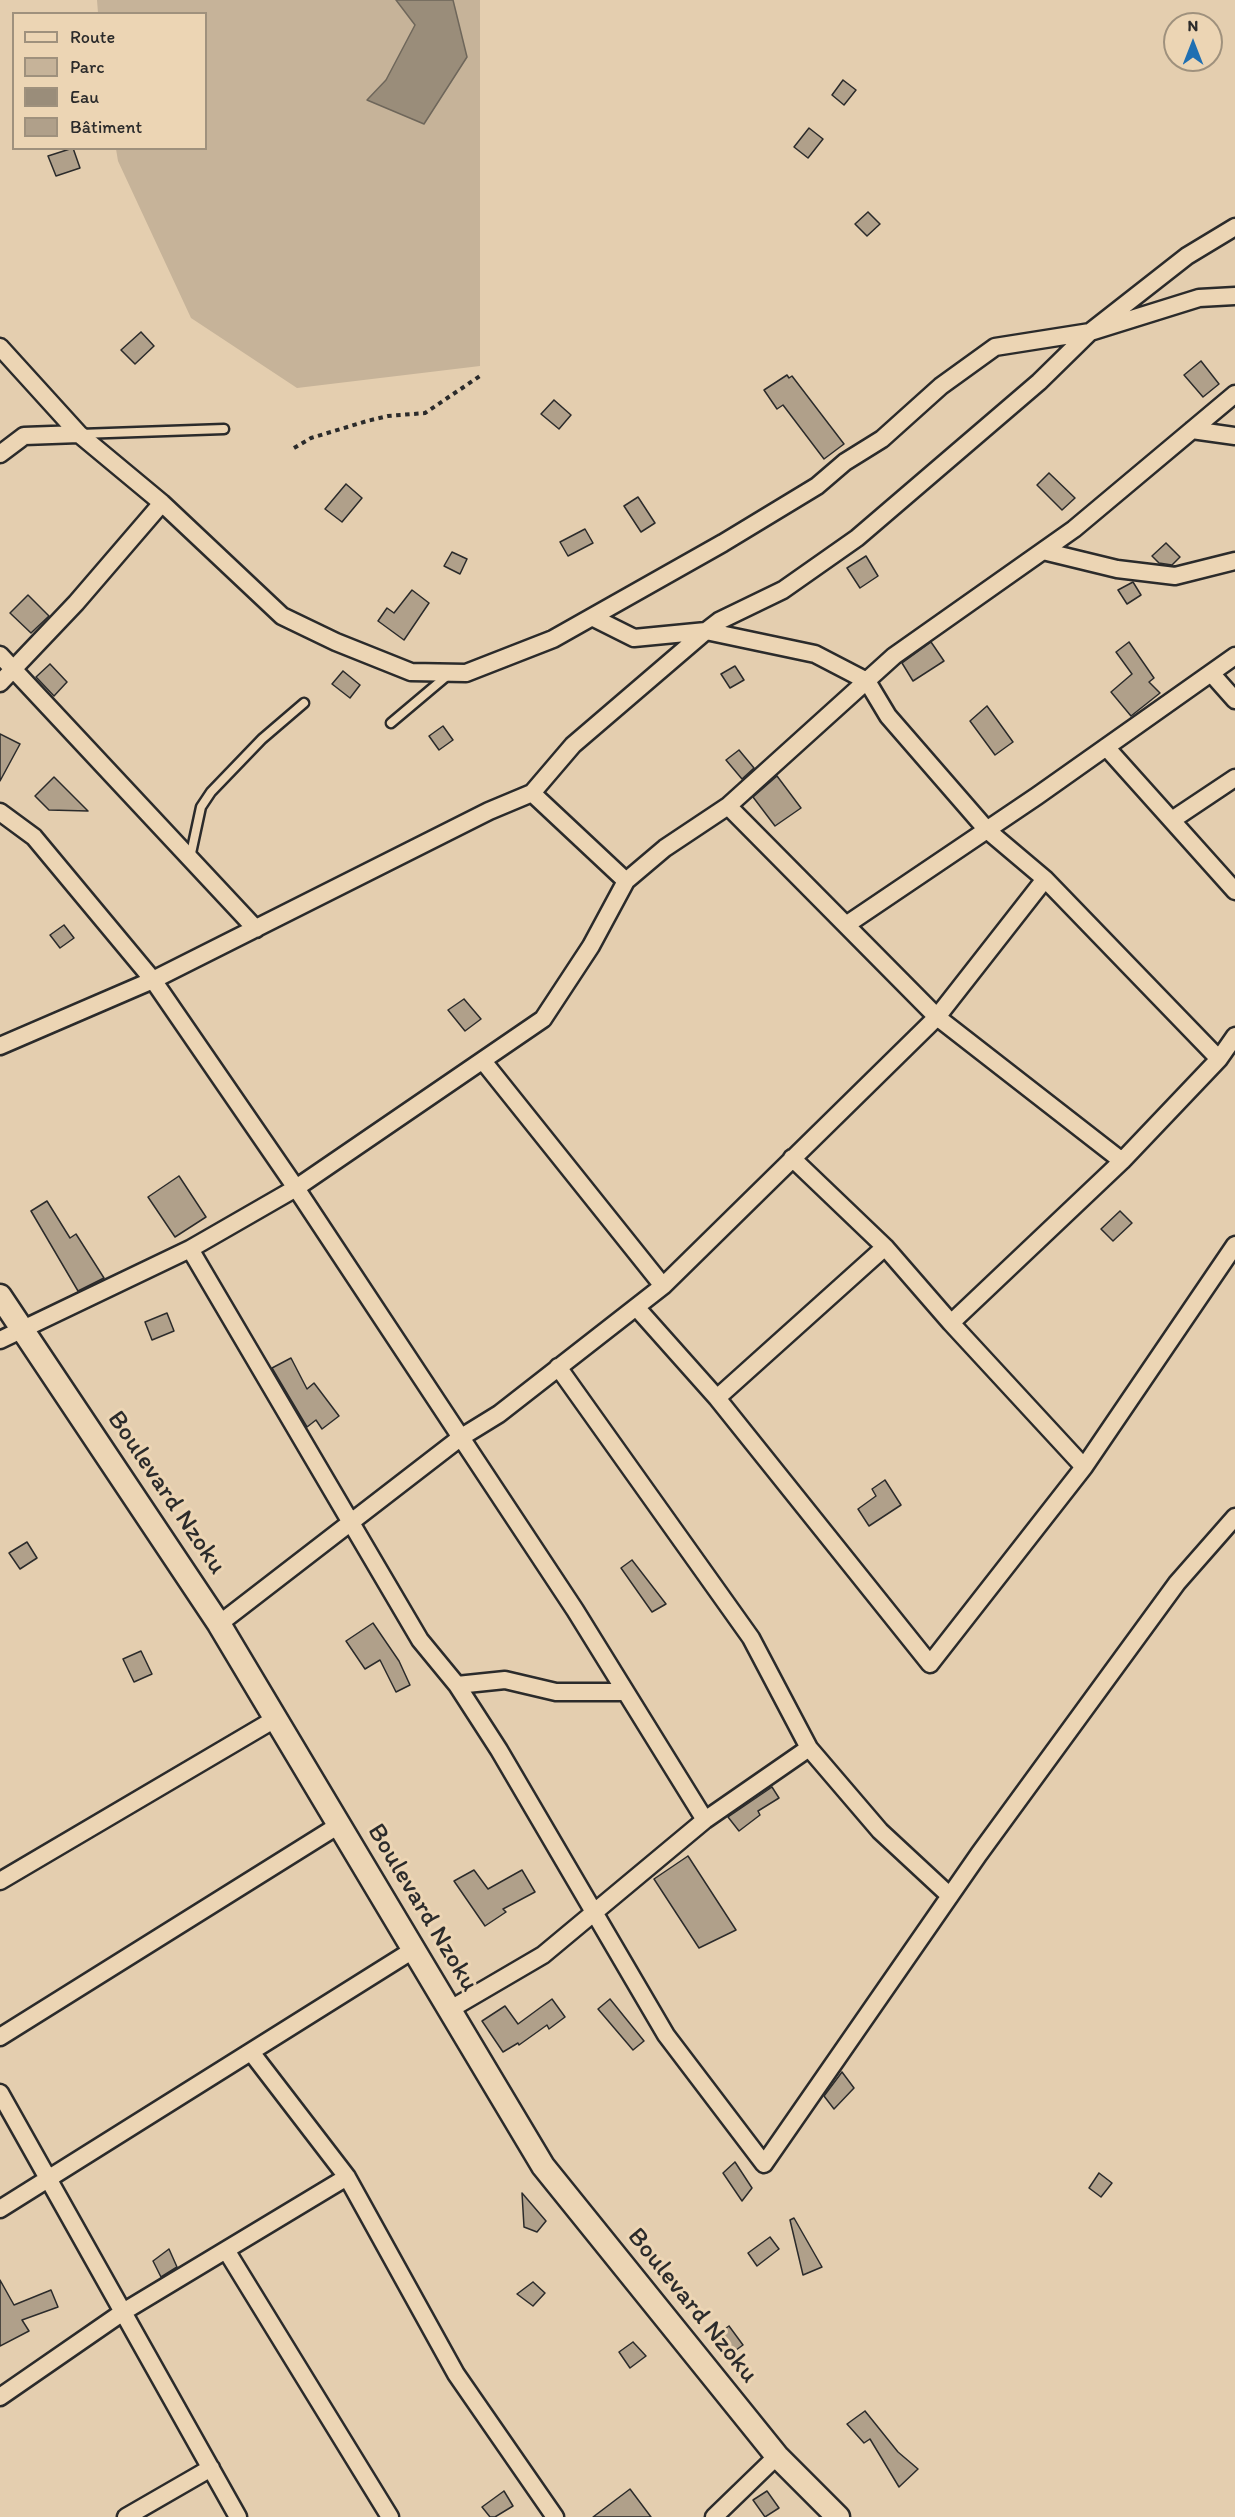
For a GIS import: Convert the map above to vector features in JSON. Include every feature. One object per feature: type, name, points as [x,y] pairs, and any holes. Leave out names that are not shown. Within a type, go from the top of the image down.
[{"type":"street","points":[[0,1046],[153,980],[489,811],[532,793],[573,745],[706,631],[719,621],[783,590],[857,538],[1038,382],[1090,332],[1187,256],[1235,227]]},
{"type":"street","points":[[0,347],[79,434],[162,503],[282,616],[336,642],[411,672],[466,673],[542,643],[592,617],[723,543],[817,486],[845,462],[882,439],[941,386],[995,347],[1090,332],[1199,298],[1235,296]]},
{"type":"street","points":[[0,1340],[190,1249],[296,1188],[543,1019],[591,946],[626,881],[665,848],[728,806],[894,656],[1074,530],[1235,394]]},
{"type":"street","points":[[1192,430],[1235,436]]},
{"type":"street","points":[[0,454],[24,436],[79,434]]},
{"type":"street","points":[[0,683],[76,603],[162,503]]},
{"type":"street","points":[[1043,551],[1117,569],[1175,576],[1235,561]]},
{"type":"street","points":[[592,617],[634,638],[706,631],[815,654],[867,681],[888,716],[987,830],[1045,879],[1220,1059]]},
{"type":"street","points":[[0,655],[256,928]]},
{"type":"street","points":[[846,926],[1235,656]]},
{"type":"street","points":[[1211,673],[1235,700]]},
{"type":"street","points":[[1106,747],[1235,891]]},
{"type":"street","points":[[1172,820],[1235,778]]},
{"type":"street","points":[[532,793],[626,881]]},
{"type":"street","points":[[728,806],[937,1017],[1122,1161]]},
{"type":"street","points":[[0,812],[34,837],[153,980],[296,1188],[575,1610],[705,1820]]},
{"type":"street","points":[[219,1624],[460,1438],[499,1414],[663,1286],[937,1017],[1045,879]]},
{"type":"street","points":[[951,1323],[1122,1161],[1220,1059],[1235,1036]]},
{"type":"street","points":[[483,1061],[663,1286]]},
{"type":"street","points":[[792,1158],[885,1247],[951,1323],[1084,1467]]},
{"type":"street","points":[[636,1307],[717,1398],[930,1664],[1084,1467],[1235,1245]]},
{"type":"street","points":[[717,1398],[885,1247]]},
{"type":"street","points":[[190,1249],[420,1640],[457,1685],[499,1750],[666,2035],[764,2164],[950,1896],[1177,1583],[1235,1517]]},
{"type":"street","name":"Boulevard Nzoku","points":[[0,1296],[219,1624],[543,2166],[777,2456],[838,2517]]},
{"type":"street","points":[[558,1367],[751,1638],[809,1748],[880,1831],[950,1896]]},
{"type":"street","points":[[457,1685],[505,1680],[556,1692],[625,1692]]},
{"type":"street","points":[[0,1881],[275,1719]]},
{"type":"street","points":[[449,2010],[543,1954],[705,1820],[809,1748]]},
{"type":"street","points":[[0,2037],[339,1825]]},
{"type":"street","points":[[0,2209],[413,1950]]},
{"type":"street","points":[[251,2052],[347,2177],[456,2374],[555,2517]]},
{"type":"street","points":[[0,2093],[237,2516]]},
{"type":"street","points":[[0,2397],[123,2312],[347,2177]]},
{"type":"street","points":[[226,2250],[390,2517]]},
{"type":"street","points":[[714,2517],[777,2456]]},
{"type":"street","points":[[126,2517],[211,2468]]},
{"type":"lane","points":[[79,434],[224,429]]},
{"type":"lane","points":[[391,723],[450,673]]},
{"type":"lane","points":[[190,858],[201,807],[211,792],[262,739],[304,703]]},
{"type":"path","points":[[294,448],[311,438],[367,421],[388,416],[425,414],[483,374]]},
{"type":"green space","points":[[97,0],[396,0],[415,25],[386,80],[367,100],[467,57],[453,0],[480,0],[480,366],[297,388],[191,318],[118,161],[116,150],[207,150],[207,12],[98,12]]},
{"type":"water","points":[[396,0],[453,0],[467,57],[424,124],[367,100],[386,80],[415,25]]},
{"type":"building","points":[[843,80],[856,90],[844,105],[832,95]]},
{"type":"building","points":[[809,128],[823,139],[808,158],[794,147]]},
{"type":"building","points":[[74,150],[80,168],[56,176],[48,156]]},
{"type":"building","points":[[868,212],[880,224],[867,236],[855,224]]},
{"type":"building","points":[[141,332],[154,346],[135,364],[121,350]]},
{"type":"building","points":[[1201,361],[1219,384],[1203,397],[1184,375]]},
{"type":"building","points":[[787,375],[789,378],[792,376],[844,444],[824,459],[783,405],[777,409],[764,390]]},
{"type":"building","points":[[554,400],[571,415],[559,429],[541,414]]},
{"type":"building","points":[[1049,473],[1075,498],[1062,510],[1037,485]]},
{"type":"building","points":[[346,484],[362,498],[342,522],[325,509]]},
{"type":"building","points":[[638,497],[655,523],[641,532],[624,506]]},
{"type":"building","points":[[585,529],[593,543],[568,556],[560,542]]},
{"type":"building","points":[[1166,543],[1180,557],[1172,565],[1159,563],[1152,556]]},
{"type":"building","points":[[452,552],[467,559],[460,574],[444,566]]},
{"type":"building","points":[[866,556],[878,576],[860,588],[847,568]]},
{"type":"building","points":[[1133,582],[1141,595],[1127,604],[1118,590]]},
{"type":"building","points":[[412,590],[429,603],[404,640],[378,621],[387,608],[394,613]]},
{"type":"building","points":[[28,595],[49,616],[31,633],[10,613]]},
{"type":"building","points":[[931,642],[944,661],[913,681],[902,663]]},
{"type":"building","points":[[1129,642],[1154,678],[1149,682],[1160,693],[1131,716],[1111,692],[1132,674],[1116,652]]},
{"type":"building","points":[[50,664],[67,682],[54,696],[36,677]]},
{"type":"building","points":[[735,666],[744,680],[730,688],[721,674]]},
{"type":"building","points":[[343,671],[360,685],[350,698],[332,684]]},
{"type":"building","points":[[987,706],[1013,742],[995,755],[970,721]]},
{"type":"building","points":[[443,726],[453,740],[439,750],[429,736]]},
{"type":"building","points":[[0,734],[20,744],[0,781]]},
{"type":"building","points":[[739,750],[754,768],[742,779],[726,760]]},
{"type":"building","points":[[777,776],[801,808],[775,826],[753,797]]},
{"type":"building","points":[[54,777],[88,811],[49,810],[35,796]]},
{"type":"building","points":[[64,925],[74,938],[60,948],[50,935]]},
{"type":"building","points":[[464,999],[481,1019],[465,1031],[448,1010]]},
{"type":"building","points":[[179,1176],[206,1217],[175,1237],[148,1197]]},
{"type":"building","points":[[47,1201],[70,1238],[76,1234],[104,1278],[78,1291],[31,1211]]},
{"type":"building","points":[[1120,1211],[1132,1223],[1113,1241],[1101,1229]]},
{"type":"building","points":[[167,1313],[174,1331],[152,1340],[145,1322]]},
{"type":"building","points":[[291,1358],[307,1389],[314,1383],[339,1416],[322,1429],[316,1420],[307,1427],[272,1368]]},
{"type":"building","points":[[885,1480],[901,1505],[869,1526],[858,1509],[876,1496],[872,1489]]},
{"type":"building","points":[[27,1542],[37,1558],[20,1569],[9,1553]]},
{"type":"building","points":[[632,1560],[666,1604],[652,1612],[621,1568]]},
{"type":"building","points":[[373,1623],[399,1661],[410,1685],[396,1692],[380,1660],[365,1669],[346,1641]]},
{"type":"building","points":[[141,1651],[152,1674],[134,1682],[123,1659]]},
{"type":"building","points":[[772,1787],[779,1798],[758,1811],[760,1815],[739,1831],[728,1817]]},
{"type":"building","points":[[688,1856],[736,1930],[699,1948],[654,1879]]},
{"type":"building","points":[[474,1870],[488,1889],[522,1870],[535,1892],[503,1909],[506,1912],[485,1926],[454,1881]]},
{"type":"building","points":[[552,1999],[565,2017],[549,2029],[547,2025],[519,2045],[518,2043],[503,2052],[482,2021],[505,2006],[518,2024]]},
{"type":"building","points":[[610,1999],[644,2041],[633,2050],[598,2009]]},
{"type":"building","points":[[842,2072],[854,2088],[834,2109],[824,2096]]},
{"type":"building","points":[[735,2162],[752,2188],[742,2201],[723,2173]]},
{"type":"building","points":[[1099,2173],[1112,2183],[1101,2197],[1089,2188]]},
{"type":"building","points":[[522,2193],[546,2221],[537,2232],[524,2227]]},
{"type":"building","points":[[794,2218],[822,2267],[803,2275],[790,2220]]},
{"type":"building","points":[[770,2237],[779,2249],[757,2266],[748,2253]]},
{"type":"building","points":[[169,2249],[177,2267],[161,2277],[153,2261]]},
{"type":"building","points":[[0,2280],[14,2305],[51,2290],[58,2307],[22,2320],[29,2331],[0,2346]]},
{"type":"building","points":[[533,2282],[545,2293],[533,2306],[517,2294]]},
{"type":"building","points":[[729,2326],[743,2345],[729,2355],[716,2335]]},
{"type":"building","points":[[633,2342],[646,2356],[630,2368],[619,2352]]},
{"type":"building","points":[[865,2411],[898,2452],[918,2469],[899,2487],[870,2439],[864,2443],[847,2424]]},
{"type":"building","points":[[630,2489],[651,2517],[593,2517]]},
{"type":"building","points":[[504,2491],[513,2506],[495,2517],[490,2517],[482,2507]]},
{"type":"building","points":[[767,2491],[779,2508],[765,2517],[753,2500]]}]
